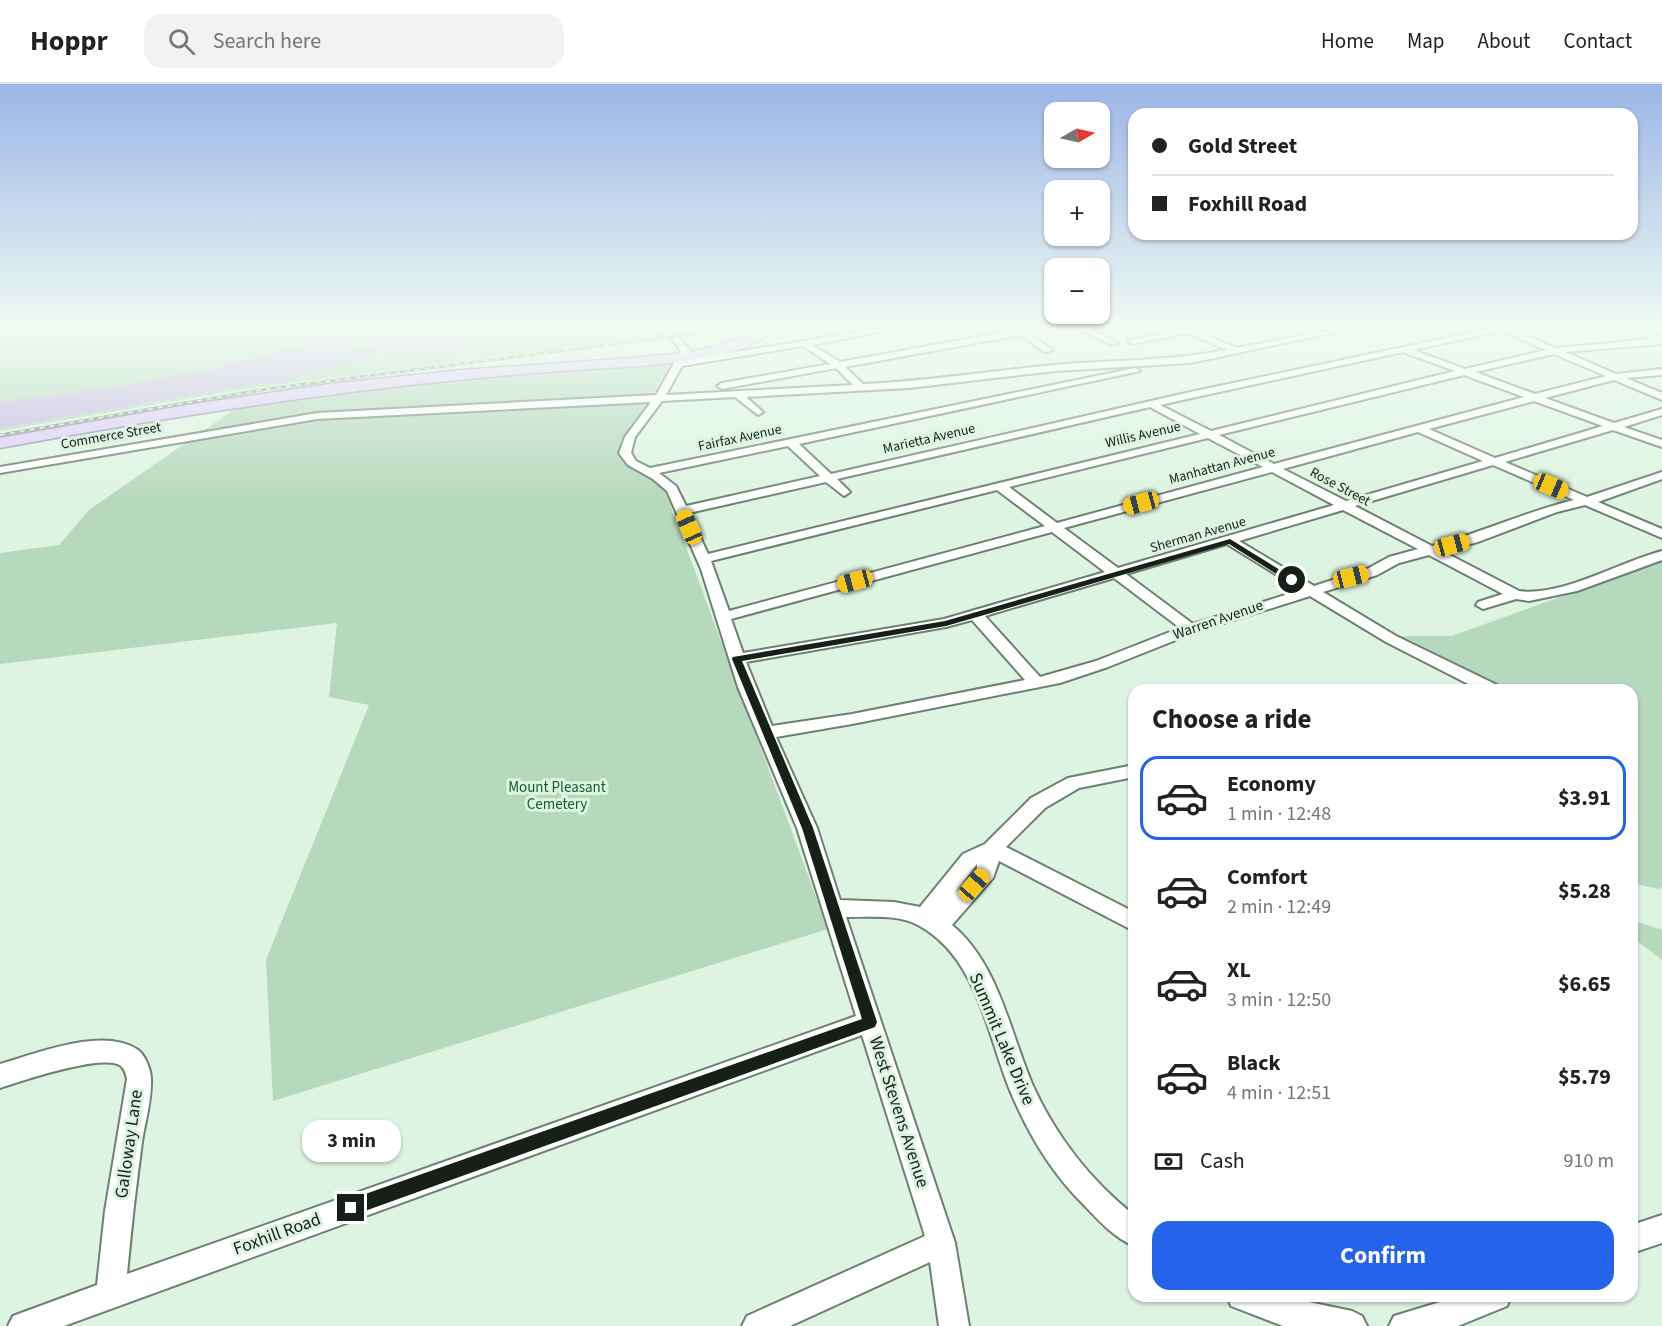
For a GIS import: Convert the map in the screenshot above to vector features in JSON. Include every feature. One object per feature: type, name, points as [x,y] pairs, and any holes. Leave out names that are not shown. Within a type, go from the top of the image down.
[{"type":"highway","points":[[0,442],[206,404],[324,387]]},
{"type":"street","points":[[658,399],[665,387]]},
{"type":"street","name":"Commerce Street","points":[[658,399],[717,387]]},
{"type":"street","name":"Commerce Street","points":[[0,470],[317,416],[871,387]]},
{"type":"street","name":"Fairfax Avenue","points":[[648,472],[1058,387]]},
{"type":"street","name":"Marietta Avenue","points":[[682,511],[1232,387]]},
{"type":"street","name":"Willis Avenue","points":[[703,559],[1406,387]]},
{"type":"street","points":[[1508,387],[1662,444]]},
{"type":"street","name":"Manhattan Avenue","points":[[723,617],[1576,387]]},
{"type":"street","points":[[1639,387],[1662,397]]},
{"type":"street","points":[[737,394],[758,412]]},
{"type":"street","name":"West Stevens Avenue","points":[[658,399],[626,445],[625,453],[632,463],[672,489],[703,559],[736,659],[807,828],[941,1243],[954,1326]]},
{"type":"street","name":"Rose Street","points":[[1152,404],[1515,595]]},
{"type":"street","name":"Sherman Avenue","points":[[736,659],[946,623],[976,615],[1662,412]]},
{"type":"street","points":[[1419,429],[1662,534]]},
{"type":"street","points":[[790,442],[844,492]]},
{"type":"street","name":"Warren Avenue","points":[[766,733],[852,719],[1037,683],[1086,669],[1191,629],[1372,572],[1395,561],[1473,539],[1553,509],[1588,501],[1662,475]]},
{"type":"street","points":[[998,485],[1191,629]]},
{"type":"street","points":[[1230,541],[1390,639],[1481,684]]},
{"type":"street","points":[[1483,605],[1515,595],[1529,597],[1572,588],[1662,555]]},
{"type":"street","points":[[976,615],[1037,683]]},
{"type":"street","points":[[834,909],[890,912],[931,921],[986,872],[992,849],[1038,803],[1074,783],[1128,772]]},
{"type":"street","points":[[992,849],[1128,919]]},
{"type":"street","name":"Summit Lake Drive","points":[[931,921],[956,942],[977,977],[1031,1109],[1054,1150],[1083,1186],[1128,1227]]},
{"type":"street","name":"Foxhill Road","points":[[23,1326],[870,1022]]},
{"type":"street","name":"Galloway Lane","points":[[0,1076],[64,1058],[111,1052],[128,1057],[137,1067],[139,1079],[119,1211],[111,1293]]},
{"type":"street","points":[[1638,1237],[1662,1229]]},
{"type":"street","points":[[757,1326],[941,1243]]},
{"type":"street","points":[[1253,1302],[1312,1320],[1352,1326]]},
{"type":"street","points":[[1404,1326],[1444,1317],[1482,1302]]},
{"type":"green space","points":[[0,387],[262,387],[246,389],[0,431]]},
{"type":"green space","name":"Mount Pleasant Cemetery","points":[[365,387],[657,387],[620,443],[624,460],[663,485],[828,929],[273,1101],[266,960],[369,705],[329,697],[337,623],[0,664],[0,553],[59,545],[89,510],[239,406]]},
{"type":"green space","points":[[1662,560],[1662,887],[1658,889],[1638,884],[1638,684],[1495,684],[1398,636],[1452,636]]},
{"type":"green space","points":[[1638,922],[1662,930],[1662,960],[1638,942]]},
{"type":"shaded area","points":[[113,387],[238,387],[0,428],[0,402]]},
{"type":"railway","points":[[0,435],[283,387]]},
{"type":"route","points":[[351,1208],[870,1022],[807,828],[736,659],[946,623],[1230,541],[1292,580]]}]
